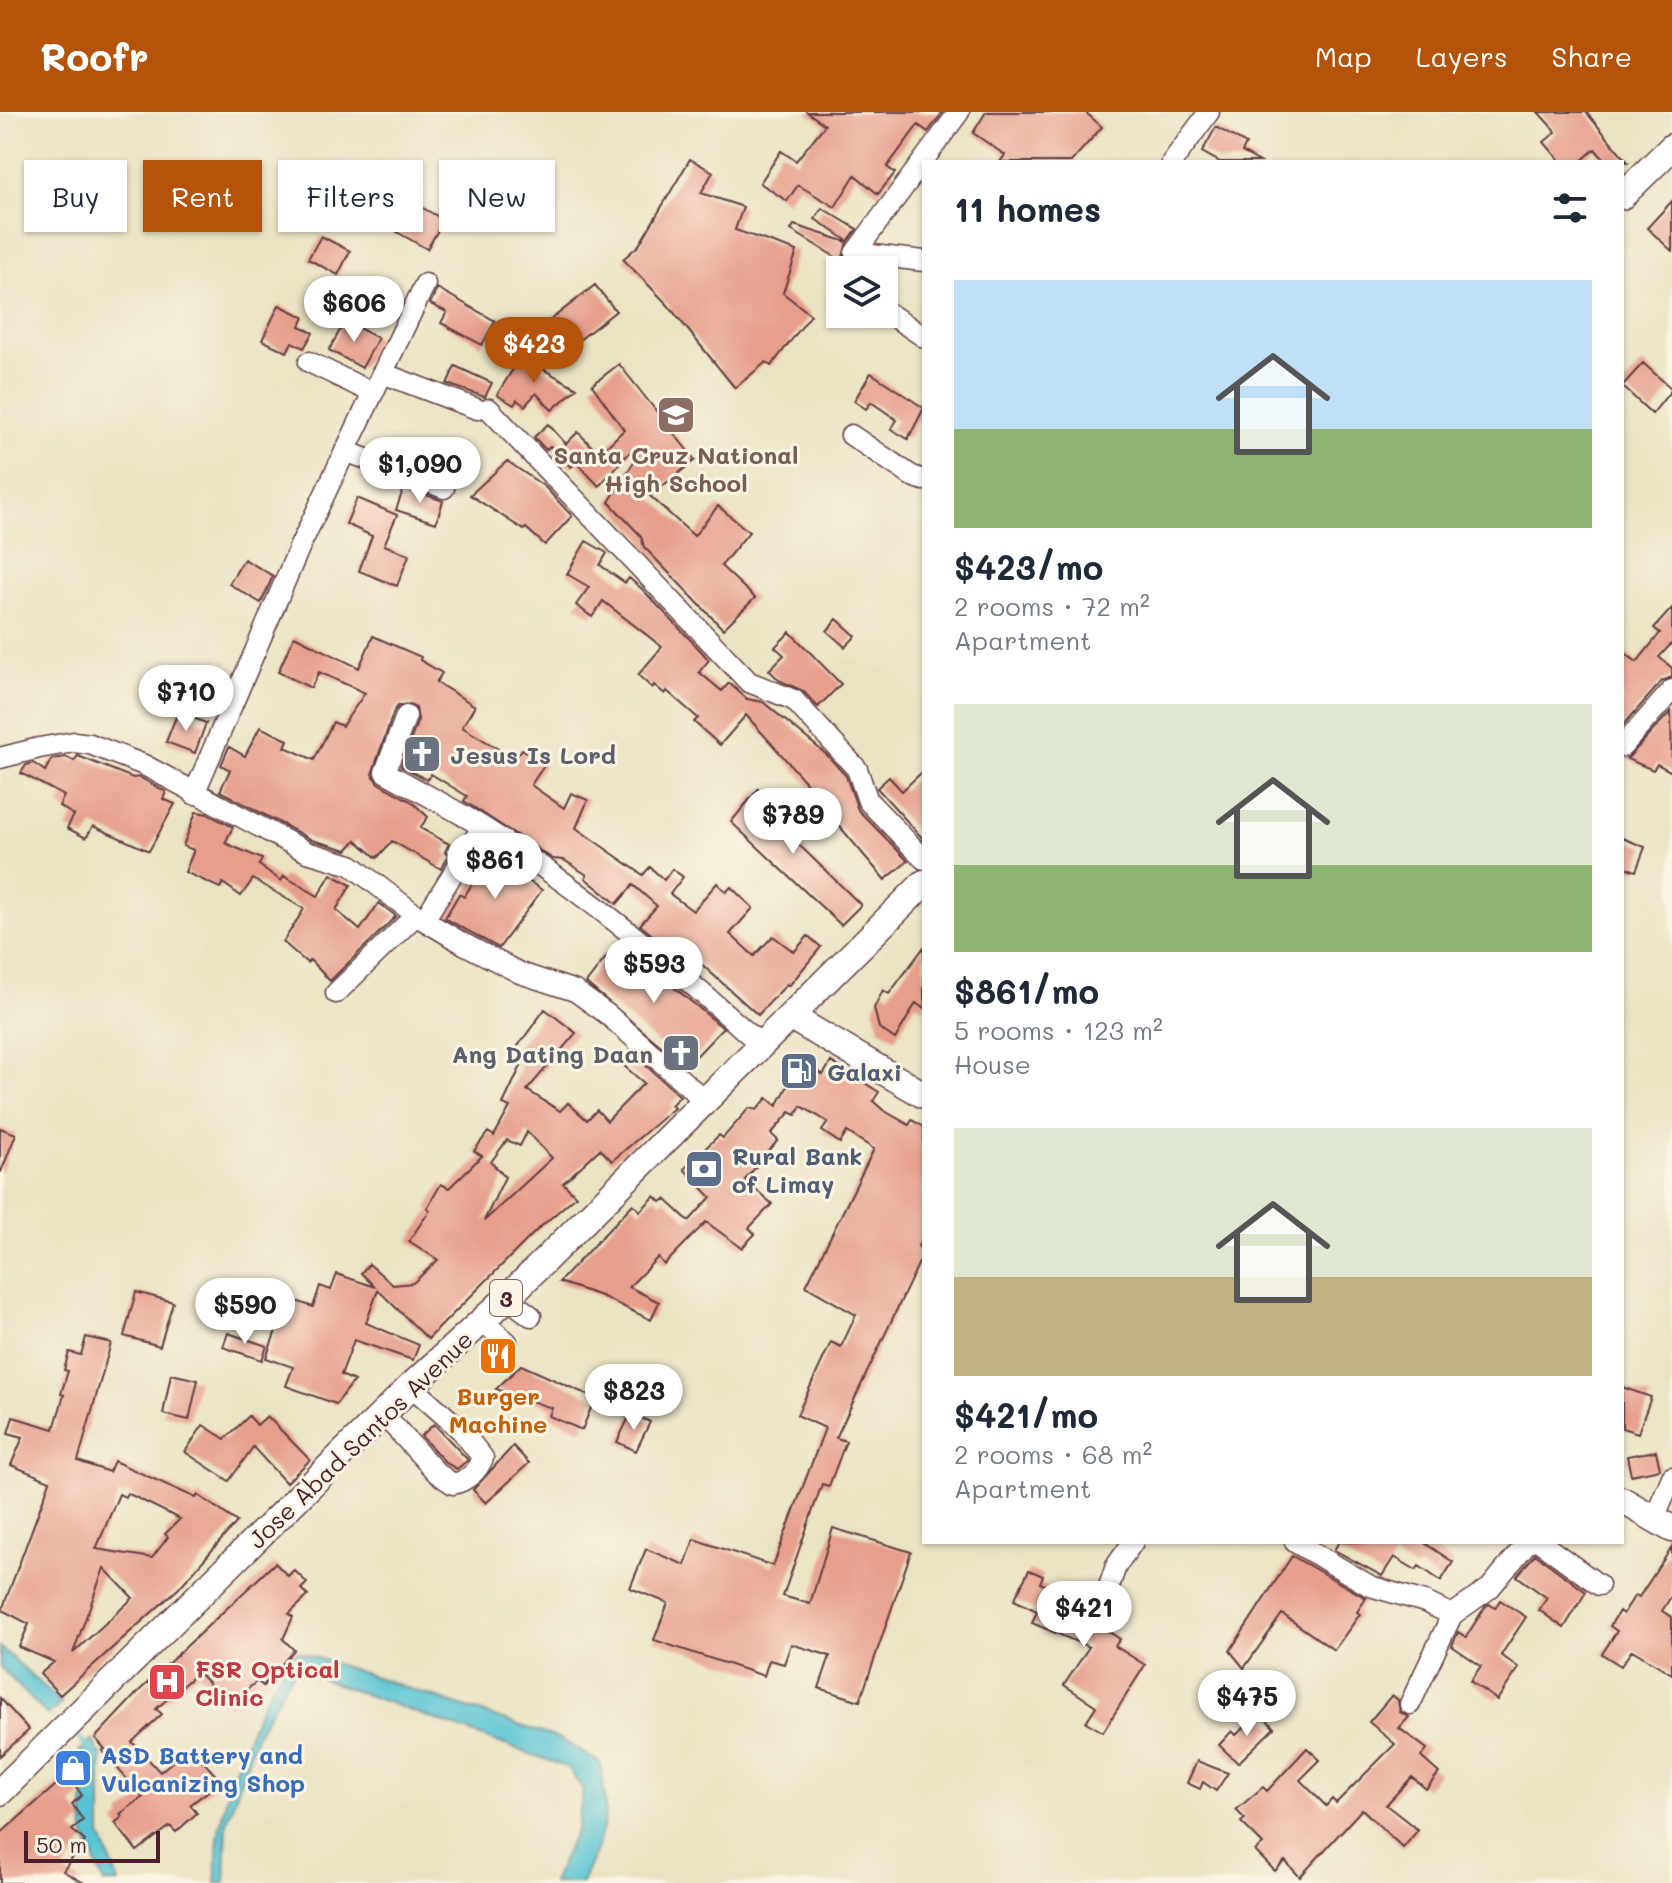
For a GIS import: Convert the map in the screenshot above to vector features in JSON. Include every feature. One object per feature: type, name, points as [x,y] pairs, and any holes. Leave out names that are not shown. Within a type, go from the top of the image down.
[{"type":"main road","points":[[1624,194],[1672,147]]},
{"type":"main road","name":"Jose Abad Santos Avenue","points":[[0,1792],[411,1386],[507,1298],[922,885]]},
{"type":"main road","points":[[791,1017],[922,1094]]},
{"type":"main road","points":[[1624,1501],[1663,1524]]},
{"type":"street","points":[[924,160],[959,112]]},
{"type":"street","points":[[1173,160],[1209,112]]},
{"type":"street","points":[[922,162],[855,253],[922,261]]},
{"type":"street","points":[[194,794],[345,451],[425,284]]},
{"type":"street","points":[[898,319],[922,336]]},
{"type":"street","points":[[309,362],[373,393]]},
{"type":"street","points":[[382,373],[483,409],[749,682],[794,700],[857,769],[868,801],[922,857]]},
{"type":"street","points":[[851,435],[912,476],[922,479]]},
{"type":"street","points":[[345,451],[444,488]]},
{"type":"street","points":[[1624,745],[1672,690]]},
{"type":"street","points":[[406,716],[385,772],[482,827],[650,949],[761,1045]]},
{"type":"street","points":[[0,758],[39,748],[90,744],[144,765],[307,852],[351,865],[420,918],[520,973],[575,991],[607,1014],[704,1100]]},
{"type":"street","points":[[336,993],[420,918],[482,827]]},
{"type":"street","points":[[507,1298],[531,1316]]},
{"type":"street","points":[[482,1321],[507,1342]]},
{"type":"street","points":[[383,1414],[437,1473],[453,1484],[463,1482],[480,1467],[483,1458],[461,1430],[411,1386]]},
{"type":"street","points":[[1663,1524],[1672,1477]]},
{"type":"street","points":[[1103,1604],[1116,1566],[1132,1544]]},
{"type":"street","points":[[1298,1544],[1370,1586],[1425,1602],[1452,1615]]},
{"type":"street","points":[[1410,1704],[1452,1615],[1490,1588],[1526,1544]]},
{"type":"street","points":[[1543,1544],[1599,1585]]},
{"type":"water","points":[[0,1647],[62,1703],[47,1715],[0,1667]]},
{"type":"water","points":[[297,1651],[560,1739],[600,1763],[605,1812],[596,1851],[582,1883],[552,1883],[577,1828],[583,1791],[569,1768],[295,1669],[258,1731],[227,1821],[225,1883],[216,1883],[219,1829],[241,1755],[260,1708]]},
{"type":"water","points":[[92,1739],[101,1756],[101,1835],[119,1883],[104,1883],[84,1833],[83,1802],[90,1769],[79,1752]]},
{"type":"building","points":[[807,112],[943,112],[928,132],[918,125],[887,167],[895,173],[878,194],[855,175],[835,207],[798,185],[787,201],[760,183],[781,151],[796,161],[825,125]]},
{"type":"building","points":[[986,112],[1085,112],[1102,127],[1073,160],[1001,160],[1005,155],[973,133]]},
{"type":"building","points":[[1538,112],[1586,112],[1628,162],[1604,160],[1595,149],[1582,160],[1559,160],[1544,142],[1556,132]]},
{"type":"building","points":[[1216,127],[1246,144],[1242,152],[1256,160],[1216,160],[1202,152]]},
{"type":"building","points":[[690,159],[713,172],[701,193],[743,207],[735,230],[797,251],[783,293],[811,315],[771,366],[766,362],[735,388],[667,304],[623,259],[639,245]]},
{"type":"building","points":[[1672,201],[1672,251],[1647,228]]},
{"type":"building","points":[[423,208],[439,217],[439,229],[427,249],[397,232],[423,232]]},
{"type":"building","points":[[822,208],[857,229],[848,241],[815,219]]},
{"type":"building","points":[[794,225],[847,242],[843,256],[834,256],[791,230]]},
{"type":"building","points":[[321,236],[350,251],[338,275],[308,259]]},
{"type":"building","points":[[595,285],[616,311],[565,351],[544,325]]},
{"type":"building","points":[[437,288],[495,321],[482,345],[441,323],[447,312],[430,304]]},
{"type":"building","points":[[279,305],[304,317],[300,326],[313,333],[304,348],[292,342],[287,352],[262,340]]},
{"type":"building","points":[[345,321],[378,338],[362,368],[329,350]]},
{"type":"building","points":[[521,356],[577,388],[552,410],[536,393],[525,406],[517,400],[514,405],[497,395]]},
{"type":"building","points":[[1643,363],[1672,389],[1652,414],[1624,388],[1624,384]]},
{"type":"building","points":[[619,364],[695,460],[650,496],[694,536],[718,506],[749,532],[721,566],[755,598],[723,629],[644,547],[641,536],[609,502],[638,455],[632,450],[599,486],[576,462],[571,467],[550,446],[546,450],[534,437],[548,424],[566,444],[578,432],[599,454],[624,430],[592,385]]},
{"type":"building","points":[[455,366],[492,383],[485,397],[447,384]]},
{"type":"building","points":[[871,373],[922,407],[922,412],[908,439],[891,429],[897,420],[871,402],[866,409],[854,401]]},
{"type":"building","points":[[507,461],[545,487],[572,516],[545,545],[526,528],[524,530],[470,495]]},
{"type":"building","points":[[404,487],[443,501],[436,523],[396,510]]},
{"type":"building","points":[[357,498],[397,515],[384,545],[409,555],[397,586],[359,571],[372,536],[346,524]]},
{"type":"building","points":[[586,541],[607,553],[600,565],[625,583],[629,578],[642,589],[709,660],[699,672],[722,691],[729,683],[747,699],[763,702],[827,755],[846,776],[858,810],[908,861],[885,880],[824,808],[827,806],[746,715],[720,745],[694,722],[698,718],[667,691],[665,694],[654,685],[652,688],[638,675],[662,647],[603,601],[592,617],[576,605],[589,587],[567,574]]},
{"type":"building","points":[[244,559],[273,576],[261,603],[229,584]]},
{"type":"building","points":[[1672,608],[1672,643],[1659,657],[1672,668],[1672,677],[1662,681],[1624,725],[1624,652],[1637,662],[1660,633],[1654,628]]},
{"type":"building","points":[[837,619],[856,636],[845,647],[827,631]]},
{"type":"building","points":[[790,632],[841,684],[818,707],[803,691],[779,680],[769,670],[784,655],[775,647]]},
{"type":"building","points":[[294,636],[359,668],[373,636],[421,657],[420,660],[442,673],[436,682],[475,706],[462,727],[515,759],[522,749],[545,764],[531,785],[564,808],[571,793],[588,800],[576,828],[643,875],[650,867],[664,880],[672,869],[683,877],[670,894],[693,911],[717,883],[726,892],[731,887],[753,908],[730,934],[754,956],[773,936],[794,952],[808,936],[821,947],[789,986],[787,984],[758,1015],[681,946],[675,953],[640,925],[657,906],[633,885],[617,904],[585,878],[587,875],[564,860],[553,859],[464,801],[467,796],[431,774],[427,780],[401,766],[418,720],[416,708],[410,704],[398,706],[394,711],[372,774],[378,783],[412,802],[428,817],[420,828],[449,844],[445,852],[449,855],[441,869],[392,841],[377,858],[356,840],[347,850],[312,840],[220,791],[230,770],[221,765],[229,747],[245,756],[260,727],[288,740],[285,747],[314,760],[333,722],[342,726],[365,693],[319,672],[311,688],[278,672]]},
{"type":"building","points":[[1671,711],[1672,772],[1657,764],[1653,770],[1627,759]]},
{"type":"building","points":[[178,712],[206,723],[195,753],[166,742]]},
{"type":"building","points":[[78,756],[133,778],[139,777],[166,792],[163,799],[175,804],[149,851],[93,826],[86,838],[67,828],[74,815],[59,806],[64,796],[21,773],[26,765],[33,763],[45,771],[52,759],[66,757],[74,761]]},
{"type":"building","points":[[922,772],[922,838],[877,788],[889,777],[902,791]]},
{"type":"building","points":[[758,789],[800,834],[794,840],[861,905],[841,925],[731,822]]},
{"type":"building","points":[[196,812],[208,814],[233,827],[225,843],[262,859],[259,865],[281,881],[284,876],[318,896],[331,874],[351,885],[336,910],[360,930],[379,903],[396,916],[330,981],[310,960],[307,963],[283,942],[304,909],[253,879],[241,896],[223,883],[220,888],[185,872],[194,850],[183,846]]},
{"type":"building","points":[[1624,839],[1645,847],[1636,871],[1624,867]]},
{"type":"building","points":[[491,853],[530,875],[527,880],[542,890],[499,948],[445,918],[459,894],[464,897]]},
{"type":"building","points":[[622,944],[723,1028],[686,1067],[586,983],[607,956],[611,959]]},
{"type":"building","points":[[922,950],[922,1008],[916,1003],[895,1039],[879,1028],[874,1008],[883,990],[889,994]]},
{"type":"building","points":[[545,1009],[576,1033],[527,1090],[560,1111],[568,1103],[587,1120],[597,1110],[607,1121],[644,1083],[624,1066],[634,1055],[680,1096],[671,1105],[674,1108],[612,1161],[600,1149],[563,1183],[576,1196],[537,1230],[428,1339],[378,1290],[366,1323],[419,1345],[413,1360],[354,1340],[341,1375],[354,1381],[336,1404],[286,1386],[293,1367],[266,1358],[288,1298],[313,1307],[320,1286],[331,1290],[337,1274],[375,1287],[361,1273],[369,1264],[393,1285],[413,1283],[438,1260],[409,1241],[430,1210],[427,1208],[441,1184],[449,1188],[482,1156],[474,1151],[488,1132],[494,1136],[510,1107],[503,1104],[521,1066],[510,1057]],"holes":[[[527,1132],[552,1158],[484,1221],[505,1177],[491,1162],[507,1140],[520,1146]]]},
{"type":"building","points":[[801,1056],[823,1075],[831,1062],[879,1092],[873,1101],[883,1110],[909,1125],[912,1120],[922,1126],[922,1238],[918,1246],[922,1256],[836,1438],[846,1441],[829,1486],[822,1484],[783,1596],[810,1604],[833,1528],[911,1552],[860,1701],[819,1688],[830,1656],[791,1644],[784,1664],[769,1660],[764,1676],[654,1640],[668,1603],[630,1588],[646,1549],[685,1565],[694,1539],[773,1566],[825,1428],[797,1415],[831,1342],[841,1347],[856,1315],[806,1286],[874,1149],[847,1132],[840,1143],[822,1131],[828,1122],[801,1106],[796,1115],[790,1112],[771,1134],[778,1140],[745,1180],[772,1204],[749,1228],[755,1234],[742,1248],[706,1222],[664,1265],[658,1257],[629,1287],[659,1302],[651,1320],[601,1296],[559,1282],[633,1204],[640,1211],[655,1196],[661,1202],[665,1199],[689,1221],[711,1197],[684,1169],[719,1135],[723,1138],[749,1108],[757,1110],[767,1098],[777,1106],[790,1082],[784,1076]]},
{"type":"building","points":[[0,1128],[16,1134],[1,1172],[0,1172]]},
{"type":"building","points":[[136,1292],[173,1302],[160,1346],[124,1336]]},
{"type":"building","points":[[228,1333],[267,1346],[262,1360],[223,1347]]},
{"type":"building","points":[[86,1337],[111,1343],[78,1461],[109,1472],[114,1461],[196,1498],[198,1495],[237,1522],[179,1588],[60,1695],[40,1674],[54,1662],[19,1647],[29,1624],[2,1610],[50,1481],[11,1465],[23,1437],[8,1433],[13,1417],[54,1429],[64,1395],[61,1394],[68,1371],[64,1370],[69,1352],[81,1355]],"holes":[[[127,1493],[180,1519],[165,1534],[168,1537],[152,1558],[96,1549],[119,1494],[125,1497]],[[104,1568],[133,1598],[73,1653]]]},
{"type":"building","points":[[521,1365],[595,1398],[582,1430],[549,1416],[552,1408],[496,1389]]},
{"type":"building","points":[[171,1374],[198,1380],[189,1420],[163,1414]]},
{"type":"building","points":[[1624,1388],[1651,1397],[1638,1433],[1624,1429]]},
{"type":"building","points":[[631,1413],[650,1422],[636,1451],[617,1442]]},
{"type":"building","points":[[249,1416],[257,1425],[267,1416],[310,1460],[286,1483],[253,1447],[229,1481],[185,1452],[203,1425],[225,1439]]},
{"type":"building","points":[[434,1424],[468,1460],[457,1469],[446,1463],[421,1436]]},
{"type":"building","points":[[513,1446],[529,1463],[486,1503],[473,1490]]},
{"type":"building","points":[[1656,1451],[1660,1469],[1631,1475],[1627,1456]]},
{"type":"building","points":[[1338,1544],[1426,1544],[1453,1562],[1441,1581],[1419,1566],[1416,1570],[1394,1557],[1382,1576],[1334,1550]]},
{"type":"building","points":[[1672,1547],[1672,1595],[1662,1611],[1672,1617],[1672,1674],[1632,1650],[1621,1666],[1602,1654],[1617,1631],[1610,1626],[1619,1611],[1623,1614],[1635,1595],[1639,1597]]},
{"type":"building","points":[[1535,1554],[1586,1592],[1564,1628],[1539,1610],[1547,1598],[1517,1576]]},
{"type":"building","points":[[1292,1556],[1366,1598],[1357,1612],[1360,1614],[1334,1650],[1282,1614],[1244,1668],[1230,1651]]},
{"type":"building","points":[[275,1563],[288,1576],[294,1570],[307,1583],[301,1589],[308,1596],[289,1614],[293,1617],[283,1639],[294,1650],[263,1686],[257,1681],[229,1705],[198,1672],[156,1709],[162,1714],[132,1742],[160,1772],[190,1747],[221,1781],[190,1805],[197,1813],[176,1832],[170,1826],[137,1851],[115,1823],[122,1817],[120,1814],[143,1797],[102,1751],[105,1749],[95,1738],[140,1690]]},
{"type":"building","points":[[1029,1570],[1043,1576],[1040,1583],[1078,1600],[1075,1607],[1094,1615],[1092,1621],[1120,1639],[1115,1646],[1145,1665],[1103,1732],[1086,1722],[1096,1706],[1064,1685],[1089,1647],[1032,1623],[1037,1611],[1014,1600]]},
{"type":"building","points":[[1500,1600],[1526,1617],[1501,1655],[1519,1668],[1497,1700],[1470,1681],[1481,1666],[1452,1646],[1458,1632],[1466,1637],[1485,1607],[1489,1604],[1495,1608]]},
{"type":"building","points":[[1392,1695],[1398,1700],[1400,1712],[1409,1717],[1399,1728],[1427,1749],[1421,1757],[1439,1773],[1426,1789],[1412,1777],[1386,1805],[1418,1830],[1403,1848],[1362,1809],[1300,1877],[1285,1861],[1275,1871],[1255,1851],[1263,1844],[1241,1822],[1245,1819],[1236,1810],[1263,1787],[1267,1791],[1307,1748],[1320,1760],[1300,1780],[1326,1806],[1332,1799],[1336,1803],[1395,1744],[1369,1722]]},
{"type":"building","points":[[0,1698],[29,1730],[0,1756]]},
{"type":"building","points":[[1260,1713],[1274,1728],[1238,1763],[1219,1745],[1232,1731],[1236,1735]]},
{"type":"building","points":[[1197,1761],[1228,1773],[1216,1791],[1203,1782],[1200,1789],[1187,1783]]},
{"type":"building","points":[[79,1765],[88,1775],[76,1787],[82,1795],[72,1804],[83,1820],[72,1830],[85,1841],[63,1871],[84,1883],[0,1883],[0,1834]]},
{"type":"waterway","points":[[74,1732],[88,1748]]},
{"type":"place","name":"Santa Cruz National High School","points":[[676,415]]},
{"type":"place","name":"Jesus Is Lord","points":[[422,754]]},
{"type":"place","name":"Ang Dating Daan","points":[[681,1053]]},
{"type":"place","name":"Galaxi","points":[[799,1071]]},
{"type":"place","name":"Rural Bank of Limay","points":[[704,1169]]},
{"type":"place","name":"Burger Machine","points":[[498,1356]]},
{"type":"place","name":"FSR Optical Clinic","points":[[167,1682]]},
{"type":"place","name":"ASD Battery and Vulcanizing Shop","points":[[73,1768]]}]
